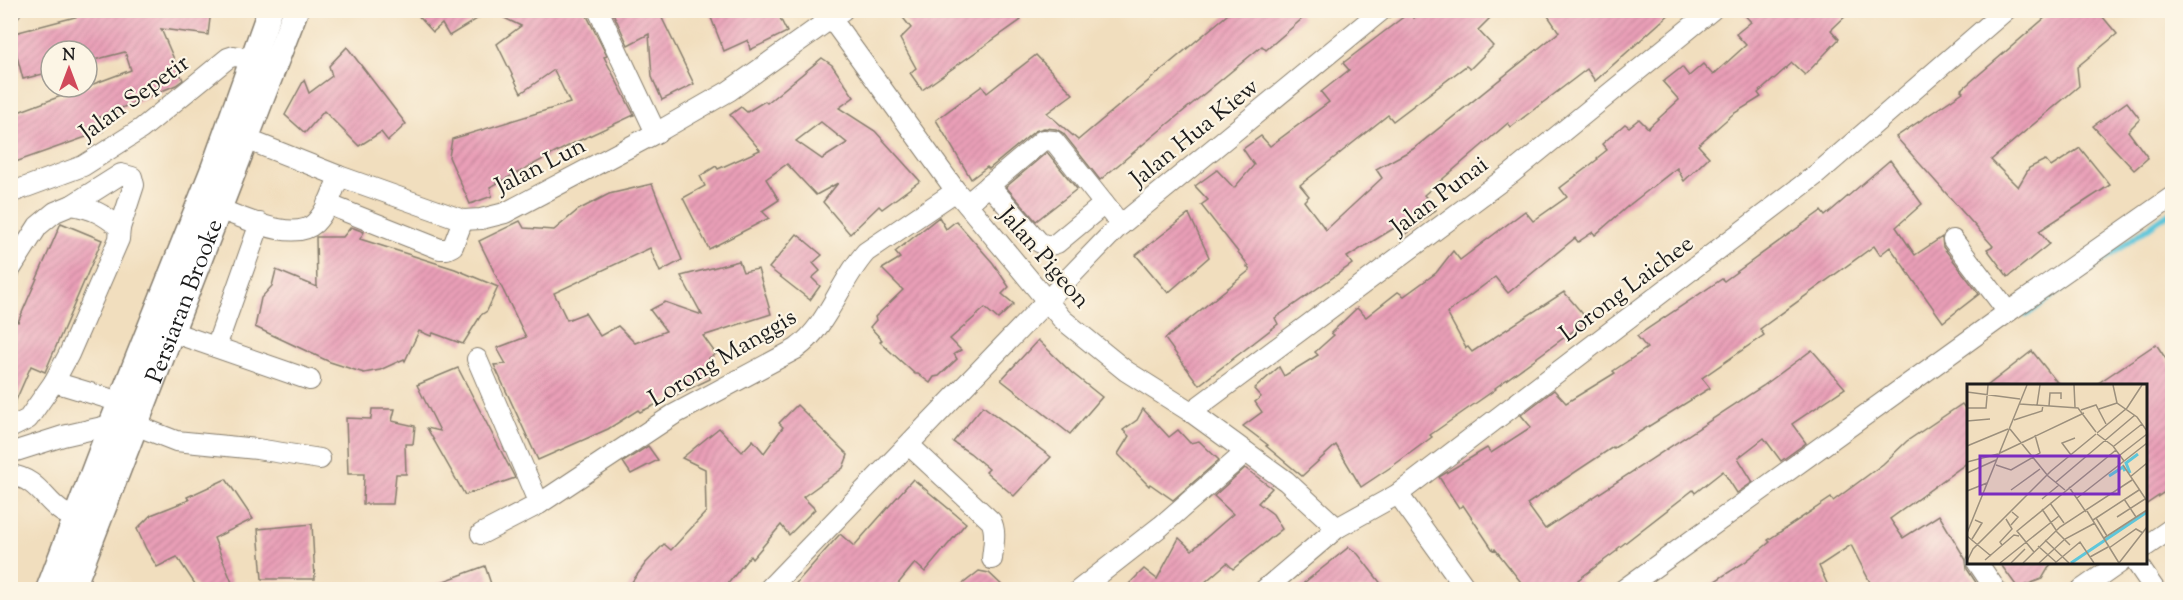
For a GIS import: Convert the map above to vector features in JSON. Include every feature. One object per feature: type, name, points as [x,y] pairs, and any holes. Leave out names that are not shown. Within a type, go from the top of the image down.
[{"type":"main road","name":"Persiaran Brooke","points":[[48,590],[213,169],[270,10]]},
{"type":"main road","name":"Persiaran Brooke","points":[[72,590],[221,210],[296,10]]},
{"type":"street","points":[[598,10],[656,133]]},
{"type":"street","name":"Jalan Hua Kiew","points":[[768,590],[1121,225],[1382,10]]},
{"type":"street","name":"Jalan Punai","points":[[1191,412],[1512,173],[1712,10]]},
{"type":"street","name":"Lorong Laichee","points":[[1264,590],[1337,528],[1398,494],[1817,174],[2006,10]]},
{"type":"street","name":"Jalan Lun","points":[[246,139],[339,176],[463,220],[481,219],[505,213],[656,133],[729,91],[805,39],[833,13]]},
{"type":"street","name":"Jalan Pigeon","points":[[833,13],[962,198],[1062,319],[1126,371],[1191,412],[1286,481],[1337,528]]},
{"type":"street","name":"Jalan Sepetir","points":[[10,193],[83,165],[141,129],[228,58],[234,56],[252,59]]},
{"type":"street","name":"Lorong Manggis","points":[[482,534],[539,504],[673,414],[796,349],[817,329],[854,265],[866,252],[989,185],[1043,140],[1054,141],[1121,225]]},
{"type":"street","points":[[10,270],[38,226],[55,212],[72,205],[117,176],[126,174],[132,177],[134,185],[120,228],[119,239],[69,354],[54,382],[28,418],[10,428]]},
{"type":"street","points":[[221,210],[294,232],[307,229],[317,221],[339,176]]},
{"type":"street","points":[[989,185],[1039,242],[1050,246],[1057,243],[1104,204]]},
{"type":"street","points":[[1623,590],[2008,312],[2172,197]]},
{"type":"street","points":[[327,204],[440,249],[453,246],[463,220]]},
{"type":"street","points":[[72,205],[89,207],[120,228]]},
{"type":"street","points":[[216,347],[260,223]]},
{"type":"street","points":[[1953,240],[2008,312]]},
{"type":"street","points":[[172,332],[310,380]]},
{"type":"street","points":[[477,359],[539,504]]},
{"type":"street","points":[[54,382],[120,402]]},
{"type":"street","points":[[28,418],[32,446],[30,480]]},
{"type":"street","points":[[10,453],[63,436],[111,425]]},
{"type":"street","points":[[135,425],[176,441],[257,449],[320,459]]},
{"type":"street","points":[[909,446],[991,521],[994,527],[992,559]]},
{"type":"street","points":[[1079,590],[1161,526],[1246,452]]},
{"type":"street","points":[[10,475],[30,480],[62,513],[76,517],[103,510]]},
{"type":"street","points":[[1398,494],[1467,590]]},
{"type":"street","points":[[2147,545],[2172,528]]},
{"type":"street","points":[[1978,564],[1996,590]]},
{"type":"street","points":[[2081,590],[2118,564]]},
{"type":"street","points":[[2137,564],[2155,590]]},
{"type":"building","points":[[77,10],[211,10],[208,35],[161,29],[183,80],[98,118],[103,131],[10,164],[10,115],[53,99],[99,99],[99,82],[131,70],[125,52],[99,59],[99,39],[39,39],[39,75],[23,79],[11,34],[79,16]]},
{"type":"building","points":[[413,10],[584,10],[607,56],[604,57],[634,115],[490,187],[492,196],[470,204],[449,157],[452,139],[570,103],[554,70],[521,93],[497,44],[521,26],[490,11],[449,36],[442,24],[433,32]]},
{"type":"building","points":[[617,10],[658,10],[694,84],[662,100],[652,77],[649,34],[628,45],[613,13]]},
{"type":"building","points":[[708,10],[776,10],[787,32],[750,50],[748,40],[724,51]]},
{"type":"building","points":[[897,10],[920,10],[925,19],[940,10],[1014,10],[1021,20],[922,90],[910,73],[916,68],[900,39],[911,28]]},
{"type":"building","points":[[1233,10],[1295,10],[1303,18],[1266,50],[1262,46],[1100,180],[1063,133],[1056,129],[1044,128],[1035,131],[989,169],[987,167],[971,179],[936,120],[982,86],[987,93],[1036,55],[1073,94],[1047,113],[1078,140]]},
{"type":"building","points":[[1422,10],[1498,10],[1478,30],[1493,46],[1470,69],[1466,66],[1393,121],[1388,115],[1300,185],[1309,196],[1304,201],[1326,230],[1382,178],[1376,169],[1413,149],[1559,32],[1544,10],[1674,10],[1595,81],[1587,69],[1511,127],[1508,123],[1424,195],[1436,210],[1404,235],[1396,227],[1347,257],[1352,264],[1275,318],[1278,324],[1199,385],[1165,339],[1250,270],[1201,205],[1208,200],[1195,186],[1217,170],[1234,188],[1254,165],[1243,149],[1261,136],[1270,146],[1329,102],[1321,92],[1349,70],[1343,63],[1410,12],[1414,18]]},
{"type":"building","points":[[1740,10],[1852,10],[1831,30],[1839,39],[1805,75],[1792,63],[1758,93],[1761,97],[1733,114],[1698,145],[1709,157],[1684,181],[1677,168],[1595,235],[1593,232],[1578,242],[1575,238],[1508,293],[1495,277],[1447,313],[1466,348],[1468,347],[1472,352],[1564,292],[1588,320],[1430,435],[1432,437],[1394,465],[1361,487],[1336,445],[1302,476],[1243,426],[1262,412],[1255,402],[1261,397],[1254,389],[1279,367],[1284,376],[1318,355],[1315,352],[1334,335],[1331,333],[1357,308],[1366,317],[1398,292],[1404,296],[1436,273],[1453,251],[1460,260],[1525,211],[1533,221],[1567,197],[1560,188],[1598,159],[1607,150],[1602,144],[1625,124],[1629,127],[1639,119],[1648,128],[1679,100],[1663,82],[1682,67],[1689,76],[1703,64],[1713,75],[1746,45],[1736,34],[1751,22]]},
{"type":"building","points":[[2054,10],[2097,10],[2117,34],[2077,67],[2079,86],[1991,160],[2018,187],[2029,168],[2045,160],[2051,167],[2080,148],[2110,185],[2039,231],[2049,244],[2008,277],[1987,249],[1993,246],[1896,137],[1963,92],[1961,90]]},
{"type":"building","points":[[347,47],[406,124],[388,141],[381,132],[359,146],[324,111],[305,133],[285,115],[304,80],[309,93],[332,76],[329,66]]},
{"type":"building","points":[[822,58],[832,65],[854,97],[839,108],[875,131],[920,181],[882,209],[879,206],[850,234],[823,202],[838,183],[816,195],[787,164],[766,179],[779,200],[762,211],[769,218],[709,249],[683,198],[705,186],[700,176],[716,166],[718,169],[760,150],[730,115],[741,107],[747,112],[765,101],[767,103]],"holes":[[[821,122],[847,143],[822,159],[796,141]]]},
{"type":"building","points":[[2127,102],[2140,119],[2128,131],[2148,158],[2134,170],[2093,126]]},
{"type":"building","points":[[1047,152],[1077,189],[1036,221],[1006,187]]},
{"type":"building","points":[[1890,160],[1922,204],[1896,227],[1915,255],[1942,237],[1943,247],[1979,294],[1943,322],[1890,247],[1880,255],[1874,246],[1760,329],[1764,335],[1702,378],[1710,388],[1613,447],[1527,504],[1545,529],[1763,386],[1812,350],[1845,388],[1792,424],[1806,443],[1781,461],[1764,438],[1738,458],[1753,482],[1737,493],[1723,471],[1695,493],[1693,490],[1578,580],[1585,590],[1527,590],[1495,549],[1493,550],[1463,505],[1459,508],[1439,477],[1487,448],[1491,453],[1531,427],[1521,415],[1554,390],[1566,403],[1615,373],[1613,371],[1647,348],[1637,336],[1722,279],[1724,281],[1821,211],[1825,216]]},
{"type":"building","points":[[652,184],[682,260],[660,272],[650,248],[554,293],[567,320],[585,313],[600,336],[618,326],[635,343],[666,331],[650,310],[665,302],[702,315],[681,276],[739,261],[743,272],[758,269],[771,314],[703,336],[716,354],[709,358],[710,379],[640,412],[638,410],[608,429],[538,460],[494,365],[506,364],[497,348],[526,337],[479,241],[520,221],[524,228],[554,230],[578,210],[609,194]]},
{"type":"building","points":[[1189,214],[1209,257],[1168,293],[1136,255]]},
{"type":"building","points":[[939,217],[946,229],[956,221],[993,263],[1009,287],[1002,294],[1014,304],[998,319],[985,308],[950,339],[961,350],[954,354],[957,359],[939,376],[934,377],[930,383],[915,374],[880,342],[882,340],[870,327],[876,320],[875,317],[903,290],[882,269],[900,258],[895,252]]},
{"type":"building","points":[[61,223],[102,240],[45,372],[31,366],[10,414],[10,319],[18,322]]},
{"type":"building","points":[[351,227],[364,232],[360,239],[455,269],[498,287],[487,311],[481,315],[463,344],[433,333],[431,336],[419,331],[405,361],[404,359],[380,370],[364,373],[330,362],[255,327],[261,298],[272,286],[276,270],[317,287],[316,237],[343,237]]},
{"type":"building","points":[[797,234],[822,255],[813,263],[820,271],[812,278],[820,286],[810,300],[769,268]]},
{"type":"building","points":[[1038,340],[1072,373],[1102,397],[1070,434],[1001,380]]},
{"type":"building","points":[[2156,344],[2172,368],[2172,487],[2147,504],[2147,384],[2097,384]]},
{"type":"building","points":[[2032,351],[2058,384],[1990,384]]},
{"type":"building","points":[[458,368],[515,478],[465,495],[427,428],[440,431],[417,385]]},
{"type":"building","points":[[1962,404],[1967,411],[1967,463],[1890,519],[1903,538],[1939,515],[1966,560],[1967,569],[1981,590],[1874,590],[1851,545],[1819,566],[1830,590],[1701,590],[1745,562],[1770,542],[1768,540],[1831,498],[1833,501],[1883,464],[1907,441]]},
{"type":"building","points":[[797,405],[848,455],[843,468],[803,497],[815,509],[789,535],[781,525],[752,559],[750,556],[723,590],[626,590],[645,564],[664,544],[671,550],[706,512],[705,469],[682,458],[719,428],[742,452],[753,440],[764,453],[783,427],[779,423]]},
{"type":"building","points":[[983,406],[1051,457],[1014,496],[986,472],[989,469],[953,442]]},
{"type":"building","points":[[372,409],[395,409],[392,421],[415,426],[413,444],[405,444],[406,474],[396,474],[393,504],[363,504],[364,474],[348,474],[346,418],[371,419]]},
{"type":"building","points":[[1143,409],[1169,437],[1178,430],[1190,443],[1199,441],[1219,460],[1173,500],[1150,484],[1149,486],[1118,454],[1129,436],[1123,430],[1137,420]]},
{"type":"building","points":[[648,446],[658,460],[631,474],[623,462]]},
{"type":"building","points":[[1245,468],[1272,488],[1258,503],[1273,514],[1282,529],[1233,569],[1227,563],[1196,590],[1123,590],[1144,569],[1157,579],[1179,538],[1192,550],[1233,514],[1214,496]]},
{"type":"building","points":[[226,479],[253,519],[214,538],[235,590],[199,590],[177,557],[157,567],[137,529],[151,515],[189,500],[187,497]]},
{"type":"building","points":[[913,479],[966,523],[925,572],[915,563],[893,590],[790,590],[840,534],[854,546]]},
{"type":"building","points":[[312,524],[315,579],[262,579],[258,529]]},
{"type":"building","points":[[1349,547],[1358,554],[1386,590],[1295,590]]},
{"type":"building","points":[[2000,564],[2051,564],[2042,579],[2018,588]]},
{"type":"building","points":[[485,566],[493,590],[425,590],[425,588]]},
{"type":"building","points":[[979,571],[989,573],[1007,590],[955,590]]},
{"type":"waterway","points":[[2026,315],[2172,211]]}]
